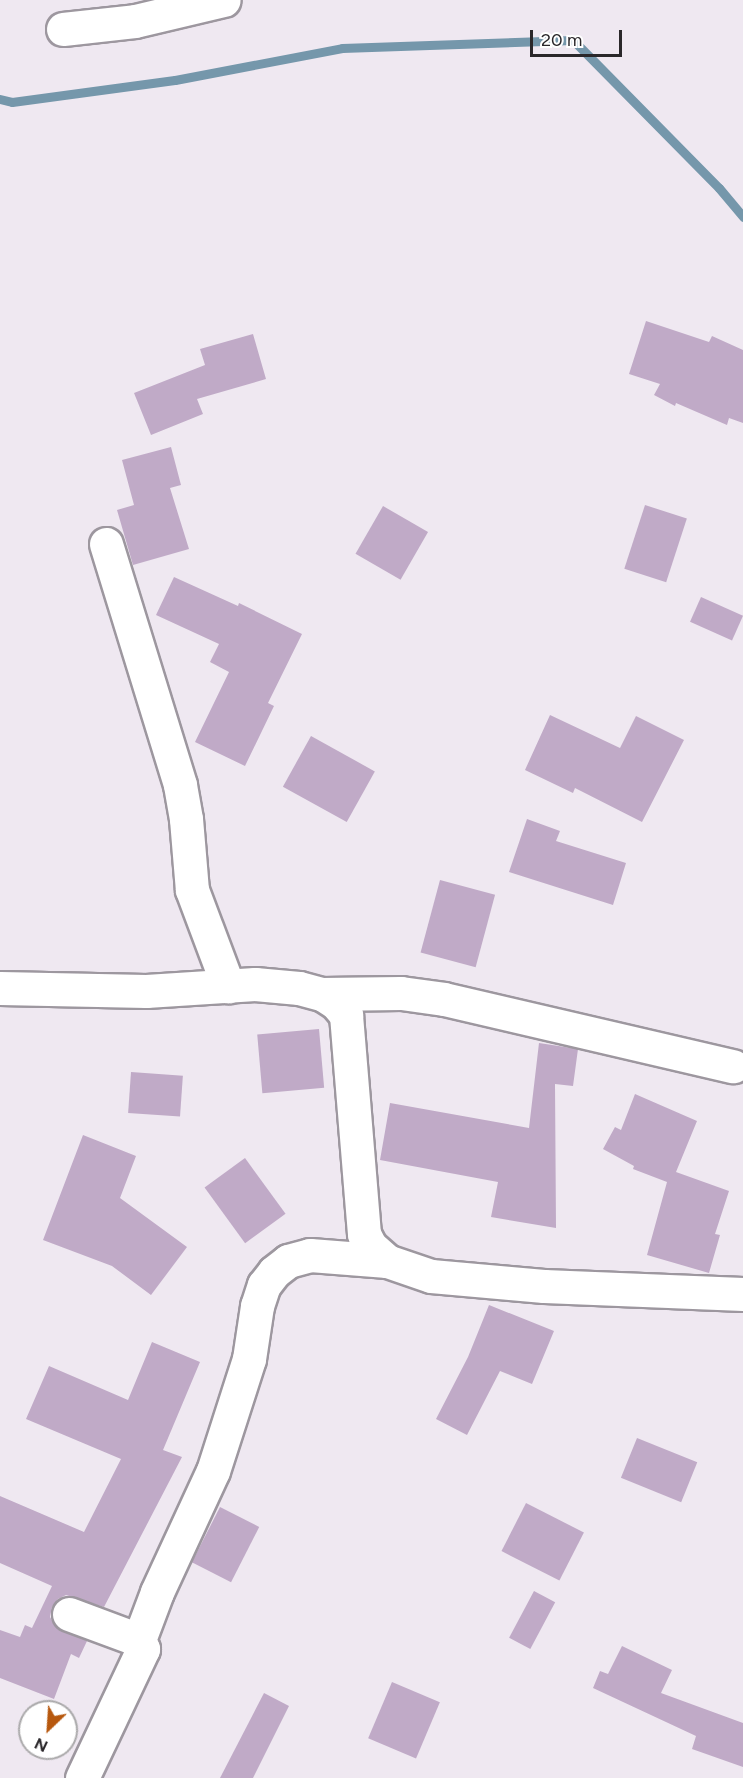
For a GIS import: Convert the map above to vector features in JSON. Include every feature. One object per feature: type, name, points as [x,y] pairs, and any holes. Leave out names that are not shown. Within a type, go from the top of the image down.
[{"type":"street","points":[[63,29],[135,21],[224,0]]},
{"type":"street","points":[[106,544],[180,785],[186,819],[192,890],[228,986]]},
{"type":"street","points":[[0,988],[146,990],[255,984],[299,988],[322,994],[401,993],[444,999],[733,1065]]},
{"type":"street","points":[[322,994],[336,1003],[346,1015],[364,1234],[370,1246],[387,1261]]},
{"type":"street","points":[[139,1640],[174,1553],[213,1471],[249,1359],[257,1306],[264,1285],[274,1272],[288,1261],[310,1255],[387,1261],[431,1276],[453,1278],[544,1286],[743,1294]]},
{"type":"street","points":[[69,1614],[139,1640],[143,1649],[82,1778]]},
{"type":"building","points":[[646,321],[709,342],[712,336],[743,350],[743,423],[729,418],[727,425],[676,403],[675,406],[654,395],[660,384],[629,374]]},
{"type":"building","points":[[253,334],[266,379],[197,399],[203,414],[151,435],[134,393],[205,365],[200,349]]},
{"type":"building","points":[[171,447],[181,485],[170,488],[189,549],[133,565],[117,510],[134,505],[122,460]]},
{"type":"building","points":[[645,505],[687,519],[666,582],[624,569]]},
{"type":"building","points":[[383,506],[428,532],[401,580],[356,554]]},
{"type":"building","points":[[174,577],[238,606],[239,603],[302,634],[268,703],[274,706],[245,766],[195,742],[229,672],[210,662],[219,644],[156,615]]},
{"type":"building","points":[[701,597],[743,616],[732,640],[690,622]]},
{"type":"building","points":[[550,715],[620,748],[636,716],[684,740],[642,822],[575,788],[573,793],[525,770]]},
{"type":"building","points":[[311,736],[375,771],[347,822],[283,787]]},
{"type":"building","points":[[527,819],[560,831],[556,841],[626,863],[613,905],[509,872]]},
{"type":"building","points":[[440,880],[495,895],[476,967],[421,952]]},
{"type":"building","points":[[319,1029],[324,1088],[262,1093],[257,1034]]},
{"type":"building","points":[[539,1043],[578,1049],[573,1086],[555,1084],[556,1228],[491,1217],[498,1182],[380,1160],[390,1103],[529,1128]]},
{"type":"building","points":[[131,1072],[183,1076],[180,1117],[128,1113]]},
{"type":"building","points":[[635,1094],[697,1121],[676,1172],[729,1191],[715,1234],[720,1235],[709,1273],[647,1255],[667,1182],[633,1169],[634,1166],[603,1149],[615,1127],[621,1130]]},
{"type":"building","points":[[83,1135],[136,1156],[120,1198],[187,1247],[151,1295],[112,1266],[43,1240]]},
{"type":"building","points":[[245,1158],[286,1214],[245,1243],[205,1187]]},
{"type":"building","points":[[489,1305],[554,1331],[532,1384],[500,1371],[467,1435],[436,1419],[468,1357]]},
{"type":"building","points":[[152,1342],[200,1362],[163,1450],[182,1457],[104,1607],[66,1595],[58,1599],[52,1607],[50,1617],[55,1626],[87,1641],[79,1658],[71,1654],[54,1699],[0,1678],[0,1630],[20,1637],[25,1625],[32,1628],[52,1586],[0,1563],[0,1496],[84,1532],[121,1459],[26,1419],[49,1366],[128,1400]]},
{"type":"building","points":[[637,1438],[697,1462],[681,1502],[621,1478]]},
{"type":"building","points":[[526,1503],[584,1533],[559,1581],[501,1551]]},
{"type":"building","points":[[220,1507],[259,1527],[231,1582],[192,1562]]},
{"type":"building","points":[[534,1591],[555,1602],[530,1649],[509,1638]]},
{"type":"building","points":[[622,1646],[672,1670],[661,1693],[743,1723],[743,1767],[692,1749],[696,1736],[593,1688],[600,1671],[608,1674]]},
{"type":"building","points":[[392,1682],[440,1702],[416,1758],[368,1738]]},
{"type":"building","points":[[264,1693],[289,1706],[253,1778],[220,1778]]},
{"type":"waterway","points":[[0,99],[12,102],[175,80],[342,48],[573,40],[719,188],[743,217]]}]
